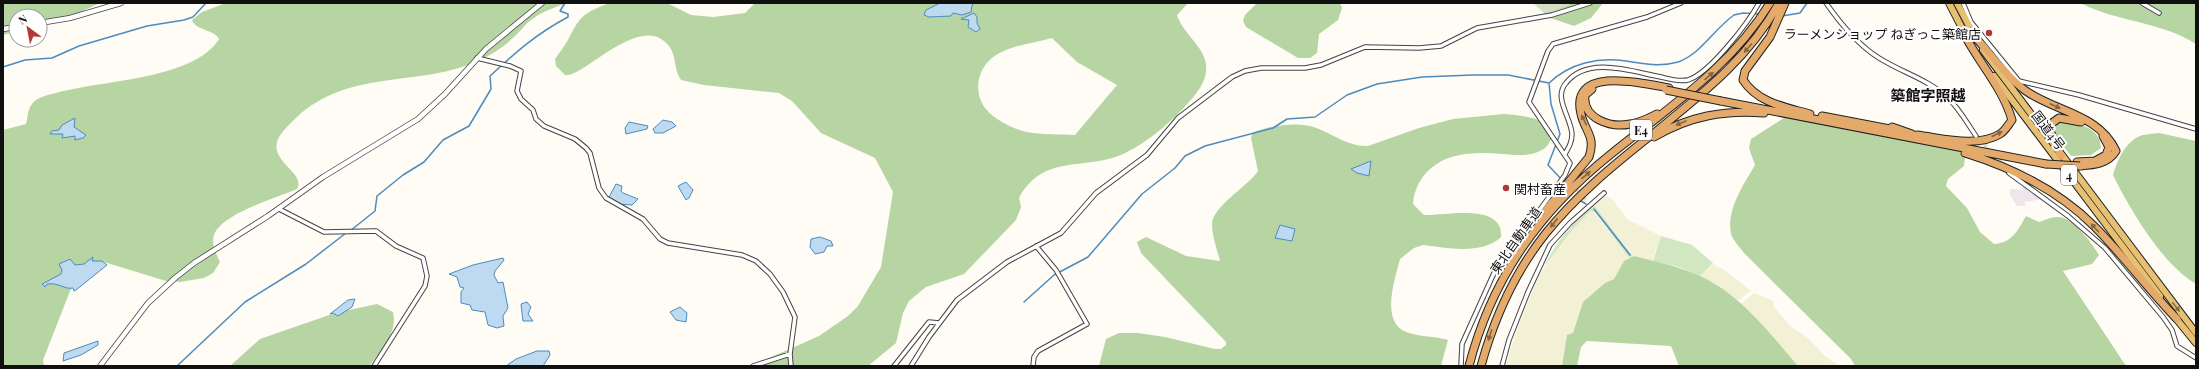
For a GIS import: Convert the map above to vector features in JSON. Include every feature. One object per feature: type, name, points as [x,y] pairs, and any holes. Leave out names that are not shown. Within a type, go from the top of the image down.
[{"type":"highway","name":"国道4号","points":[[1949,3],[1962,30],[1995,78],[2196,343]]},
{"type":"highway","name":"国道4号","points":[[1957,3],[1966,17],[1974,35],[2002,78],[2196,333]]},
{"type":"highway","name":"東北自動車道","points":[[1468,366],[1473,345],[1486,312],[1507,271],[1523,246],[1559,200],[1594,169],[1700,84],[1734,53],[1762,17],[1769,4]]},
{"type":"highway","name":"東北自動車道","points":[[1481,366],[1494,322],[1505,297],[1532,251],[1553,223],[1570,204],[1726,72],[1748,49],[1781,5]]},
{"type":"highway","points":[[1781,5],[1779,19],[1770,37],[1745,71],[1743,80],[1748,89],[1765,100],[1814,117]]},
{"type":"highway","points":[[1523,246],[1551,201],[1585,162],[1593,147],[1591,136],[1581,114],[1578,103],[1582,91],[1593,84],[1620,80],[1814,117],[1876,133],[1960,140],[1988,138],[1999,134],[2012,120],[2004,98],[1967,43],[1962,30]]},
{"type":"highway","points":[[1914,136],[2008,158],[2045,162],[2079,164],[2103,163],[2110,160],[2116,151],[2111,139],[2093,124],[2028,92],[2015,82],[1974,35]]},
{"type":"highway","points":[[1668,89],[1626,83],[1604,84],[1587,92],[1584,102],[1587,111],[1598,119],[1621,125],[1639,122],[1669,108]]},
{"type":"highway","points":[[1623,158],[1674,126],[1703,115],[1734,111],[1846,118],[1899,130],[2008,169],[2038,185],[2069,205],[2094,227],[2177,319]]},
{"type":"highway","points":[[1837,118],[1844,122],[1899,130]]},
{"type":"highway","points":[[2061,156],[2060,149],[2049,132],[2048,126],[2050,122],[2054,119],[2063,118],[2082,122],[2100,133],[2109,147],[2108,152],[2102,158],[2079,164]]},
{"type":"street","points":[[48,22],[70,18],[121,3]]},
{"type":"street","points":[[100,366],[148,303],[175,278],[194,263],[279,209],[323,177],[418,119],[445,94],[477,58],[542,3]]},
{"type":"street","points":[[911,366],[939,323],[957,300],[977,283],[1007,262],[1061,232],[1096,193],[1148,155],[1178,118],[1232,77],[1245,71],[1261,68],[1305,68],[1321,65],[1365,47],[1419,48],[1441,46],[1477,28],[1552,15],[1590,3]]},
{"type":"street","points":[[1462,366],[1462,344],[1494,273],[1570,164],[1565,154],[1555,142],[1529,102],[1548,51],[1557,42],[1613,28],[1681,3]]},
{"type":"street","points":[[1565,154],[1573,138],[1560,94],[1562,86],[1569,79],[1584,71],[1604,66],[1676,80],[1690,79],[1721,52],[1752,17],[1758,3]]},
{"type":"street","points":[[1826,3],[1867,49],[1884,61],[1923,81],[1946,96],[1956,107],[1976,136]]},
{"type":"street","points":[[1963,3],[1966,17],[2022,82],[2080,95],[2196,129]]},
{"type":"street","points":[[2142,3],[2159,13]]},
{"type":"street","points":[[1955,16],[1966,17]]},
{"type":"street","points":[[477,58],[510,66],[521,71],[518,91],[521,99],[533,110],[539,122],[544,126],[575,139],[590,153],[599,188],[606,198],[643,219],[660,239],[668,243],[733,253],[750,258],[762,265],[783,292],[794,317],[794,333],[790,354],[792,366]]},
{"type":"street","points":[[2010,173],[2068,216],[2105,248],[2163,317],[2172,330],[2177,346],[2196,358]]},
{"type":"street","points":[[1562,177],[1568,179]]},
{"type":"street","points":[[1502,366],[1509,340],[1525,299],[1550,246],[1589,202],[1604,193]]},
{"type":"street","points":[[279,209],[324,232],[376,231],[396,246],[423,258],[426,267],[426,281],[420,295],[374,366]]},
{"type":"street","points":[[1033,366],[1034,357],[1038,351],[1087,324],[1056,270],[1036,246]]},
{"type":"street","points":[[894,366],[929,322],[934,321],[939,323]]},
{"type":"street","points":[[753,366],[790,354]]},
{"type":"shaded area","points":[[2025,186],[2044,199],[2024,202],[2026,206],[2017,206],[2010,195],[2010,189],[2023,190],[2021,188]]},
{"type":"green space","points":[[3,3],[100,3],[76,14],[48,23],[48,8],[8,8],[8,33],[3,35]]},
{"type":"green space","points":[[226,3],[567,3],[550,9],[529,21],[502,47],[482,59],[468,65],[423,76],[358,86],[337,92],[316,102],[285,129],[279,137],[276,145],[282,160],[297,178],[299,183],[297,189],[251,207],[239,213],[219,227],[214,235],[213,242],[220,262],[213,273],[204,278],[180,282],[166,281],[104,262],[76,282],[70,291],[43,360],[44,366],[3,366],[3,130],[26,124],[30,106],[43,97],[75,89],[168,71],[189,63],[207,53],[219,39],[213,33],[194,24],[192,20],[202,12]]},
{"type":"green space","points":[[609,3],[667,3],[691,15],[713,17],[745,13],[755,3],[1188,3],[1177,15],[1184,28],[1201,51],[1206,64],[1206,70],[1204,80],[1199,90],[1167,124],[1143,143],[1110,159],[1067,165],[1053,169],[1041,174],[1029,184],[1019,198],[1021,207],[1016,220],[964,274],[926,287],[909,301],[903,313],[896,343],[868,366],[751,366],[819,336],[848,316],[858,306],[881,267],[893,192],[875,158],[821,133],[792,101],[779,93],[704,85],[681,80],[669,46],[657,37],[644,36],[629,40],[585,67],[574,73],[565,75],[556,66],[555,59],[579,21],[587,13]],"holes":[[[1052,38],[1077,62],[1117,85],[1075,135],[1033,133],[1015,128],[1002,122],[986,110],[980,98],[978,91],[979,77],[985,65],[996,55],[1009,49]]]},
{"type":"green space","points":[[1257,3],[1340,3],[1342,8],[1338,20],[1319,34],[1317,53],[1310,58],[1298,58],[1246,27],[1243,21],[1245,15]]},
{"type":"green space","points":[[1533,3],[1567,3],[1570,5],[1545,14]]},
{"type":"green space","points":[[1557,3],[1603,3],[1591,18],[1574,26],[1542,15]]},
{"type":"green space","points":[[2080,3],[2196,3],[2196,44],[2182,36],[2168,31],[2109,14]]},
{"type":"green space","points":[[1504,114],[1532,118],[1544,124],[1553,135],[1547,146],[1538,152],[1528,155],[1474,153],[1446,159],[1438,163],[1426,173],[1420,180],[1415,194],[1413,204],[1424,215],[1471,213],[1483,215],[1493,219],[1499,226],[1501,237],[1493,243],[1474,248],[1453,249],[1423,245],[1414,248],[1400,259],[1391,299],[1393,319],[1398,327],[1406,332],[1448,340],[1441,366],[1099,366],[1106,339],[1119,333],[1138,333],[1165,337],[1215,349],[1221,349],[1226,345],[1226,342],[1141,253],[1137,242],[1146,237],[1186,256],[1220,261],[1212,224],[1214,217],[1224,204],[1258,171],[1251,138],[1252,133],[1265,128],[1296,124],[1317,128],[1352,144],[1368,146],[1419,128],[1453,119]]},
{"type":"green space","points":[[1784,118],[1958,150],[1965,157],[1964,166],[1948,179],[1946,186],[1967,208],[1980,232],[1994,244],[2005,241],[2014,235],[2026,216],[2039,222],[2050,218],[2063,218],[2075,225],[2092,244],[2099,255],[2092,264],[2063,271],[2126,366],[1855,366],[1851,359],[1745,254],[1735,242],[1731,234],[1730,225],[1733,207],[1741,189],[1755,165],[1749,148],[1751,139]]},
{"type":"green space","points":[[2057,121],[2079,124],[2091,130],[2100,140],[2101,148],[2091,155],[2071,156],[2051,130]]},
{"type":"green space","points":[[2159,133],[2196,141],[2196,284],[2172,264],[2148,236],[2128,204],[2113,175],[2122,152],[2130,143],[2140,136]]},
{"type":"green space","points":[[1606,196],[1613,200],[1627,219],[1661,236],[1652,261],[1634,256],[1594,205]]},
{"type":"green space","points":[[1594,205],[1633,256],[1630,258],[1627,255],[1596,213],[1591,211],[1573,229],[1544,267],[1565,233]]},
{"type":"green space","points":[[1591,211],[1595,213],[1630,258],[1624,261],[1614,279],[1605,283],[1583,302],[1573,333],[1567,336],[1562,366],[1506,366],[1517,329],[1536,282],[1544,268],[1573,229]]},
{"type":"green space","points":[[1661,236],[1692,245],[1713,263],[1700,276],[1679,267],[1653,261]]},
{"type":"green space","points":[[1634,256],[1686,270],[1709,280],[1724,290],[1751,313],[1798,366],[1679,366],[1671,346],[1587,341],[1581,347],[1577,366],[1562,366],[1567,335],[1573,333],[1583,302],[1605,283],[1614,279],[1624,261]]},
{"type":"green space","points":[[1713,264],[1726,271],[1751,291],[1737,301],[1719,287],[1700,276]]},
{"type":"green space","points":[[1754,293],[1773,301],[1774,307],[1791,327],[1808,338],[1824,355],[1839,366],[1798,366],[1765,328],[1741,304]]},
{"type":"green space","points":[[377,304],[393,312],[393,327],[391,334],[379,354],[369,366],[230,366],[260,339],[335,313]]},
{"type":"water","points":[[940,3],[975,3],[972,5],[971,12],[962,15],[953,13],[951,16],[929,17],[924,15],[926,10]]},
{"type":"water","points":[[974,13],[977,17],[977,23],[980,29],[976,32],[968,27],[969,20],[961,19]]},
{"type":"water","points":[[75,118],[74,127],[86,135],[83,138],[75,140],[75,136],[62,138],[63,134],[50,134],[52,131],[59,130],[62,125]]},
{"type":"water","points":[[663,120],[672,122],[676,126],[663,133],[655,133],[653,129]]},
{"type":"water","points":[[629,122],[648,126],[647,129],[626,134],[625,128]]},
{"type":"water","points":[[1371,161],[1369,176],[1357,173],[1351,169]]},
{"type":"water","points":[[686,182],[693,190],[689,198],[686,200],[678,186]]},
{"type":"water","points":[[616,184],[622,186],[621,191],[623,193],[638,199],[632,205],[618,204],[609,197]]},
{"type":"water","points":[[1280,225],[1295,229],[1292,241],[1275,238]]},
{"type":"water","points":[[820,237],[831,241],[833,246],[827,246],[824,252],[815,254],[810,247],[811,239]]},
{"type":"water","points":[[93,257],[92,261],[102,261],[107,265],[76,290],[74,291],[73,288],[51,284],[47,284],[45,287],[42,284],[61,274],[62,270],[59,264],[70,259],[75,265],[84,264]]},
{"type":"water","points":[[503,258],[504,260],[495,271],[494,275],[498,283],[503,282],[508,308],[503,316],[504,326],[497,328],[488,325],[485,312],[472,310],[470,305],[461,303],[461,292],[464,288],[460,287],[457,277],[449,274],[473,265]]},
{"type":"water","points":[[355,299],[352,307],[338,316],[333,313],[330,314],[348,300]]},
{"type":"water","points":[[527,302],[531,307],[528,314],[533,321],[523,321],[521,304]]},
{"type":"water","points":[[680,307],[687,313],[686,322],[676,320],[670,312]]},
{"type":"water","points":[[98,341],[98,345],[81,355],[63,361],[64,353]]},
{"type":"water","points":[[537,351],[549,351],[550,355],[543,366],[506,366],[516,359]]},
{"type":"waterway","points":[[3,67],[25,60],[52,58],[79,46],[147,26],[184,20],[193,17],[206,3]]},
{"type":"waterway","points":[[350,231],[375,211],[377,196],[403,175],[424,162],[443,140],[469,126],[491,89],[490,76],[527,44],[546,30],[568,17],[568,14],[560,11],[565,3]]},
{"type":"waterway","points":[[1782,16],[1800,13],[1807,3]]},
{"type":"waterway","points":[[1549,83],[1557,76],[1575,66],[1595,61],[1616,60],[1645,64],[1672,64],[1694,53],[1734,15],[1743,13],[1760,14]]},
{"type":"waterway","points":[[1024,302],[1054,275],[1088,257],[1142,194],[1175,168],[1185,156],[1205,146],[1273,128],[1287,119],[1315,117],[1347,95],[1377,84],[1422,77],[1473,75],[1508,75],[1549,83]]},
{"type":"waterway","points":[[1549,83],[1551,104],[1560,134],[1548,165],[1564,182]]},
{"type":"waterway","points":[[1581,201],[1586,204]]},
{"type":"waterway","points":[[1594,209],[1630,255]]},
{"type":"waterway","points":[[177,366],[245,302],[306,264],[346,233]]},
{"type":"tunnel","points":[[1981,141],[2002,164]]},
{"type":"tunnel","points":[[1573,186],[1587,201]]},
{"type":"place","name":"ラーメンショップ ねぎっこ築館店","points":[[1989,33]]},
{"type":"place","name":"関村畜産","points":[[1506,188]]},
{"type":"district","name":"築館字照越","points":[[1928,95]]}]
